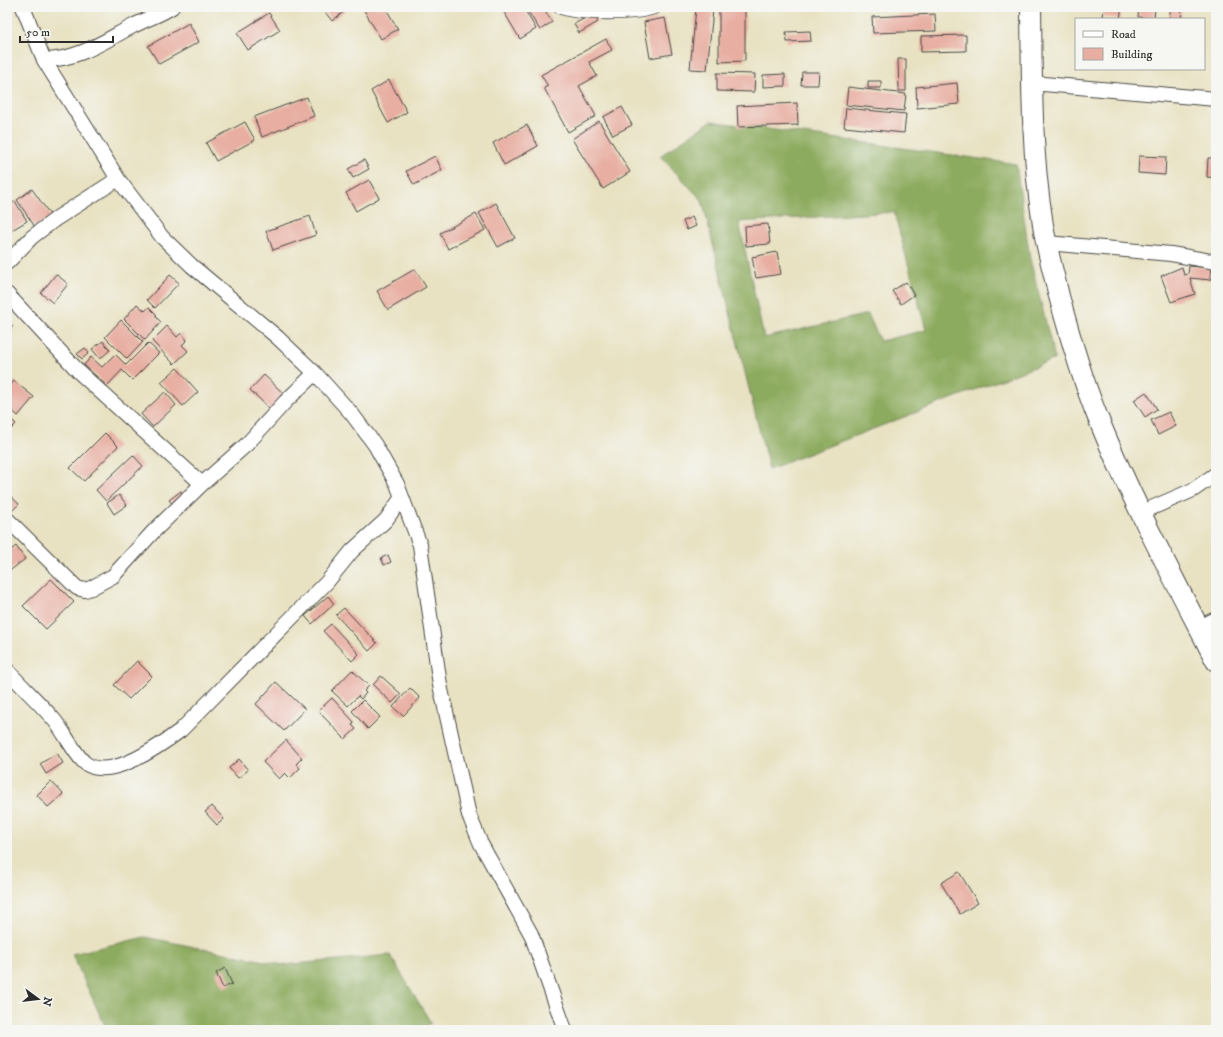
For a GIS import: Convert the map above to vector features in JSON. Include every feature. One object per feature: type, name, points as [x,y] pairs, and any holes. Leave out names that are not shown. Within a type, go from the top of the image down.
[{"type":"main road","points":[[1031,7],[1034,143],[1042,218],[1074,351],[1097,417],[1140,513],[1207,623],[1216,661]]},
{"type":"street","points":[[23,7],[44,60],[118,179],[162,237],[182,256],[277,337],[315,373],[352,414],[375,445],[397,484],[420,545],[440,685],[469,815],[481,844],[531,934],[565,1030]]},
{"type":"street","points":[[44,60],[58,60],[76,56],[135,25],[161,14],[172,7]]},
{"type":"street","points":[[561,7],[611,12],[641,11],[654,7]]},
{"type":"street","points":[[1032,83],[1216,99]]},
{"type":"street","points":[[7,263],[32,237],[57,218],[118,179]]},
{"type":"street","points":[[1047,243],[1171,254],[1216,262]]},
{"type":"street","points":[[7,294],[80,373],[202,484]]},
{"type":"street","points":[[7,520],[68,582],[77,588],[85,590],[101,584],[113,576],[202,484],[247,444],[285,402],[315,373]]},
{"type":"street","points":[[1140,513],[1193,490],[1216,474]]},
{"type":"street","points":[[7,670],[55,721],[84,763],[94,768],[108,767],[134,760],[160,745],[181,730],[327,582],[352,551],[386,520],[402,497]]},
{"type":"green space","points":[[711,121],[1016,164],[1030,259],[1055,359],[769,469],[702,200],[660,156]],"holes":[[[894,212],[926,330],[880,341],[868,314],[764,338],[739,222]]]},
{"type":"green space","points":[[145,937],[284,965],[390,955],[431,1023],[416,1030],[107,1030],[72,954]]},
{"type":"building","points":[[321,7],[350,7],[332,21]]},
{"type":"building","points":[[362,7],[385,7],[398,29],[381,39]]},
{"type":"building","points":[[501,7],[523,7],[536,29],[520,39]]},
{"type":"building","points":[[525,7],[543,7],[552,22],[540,30]]},
{"type":"building","points":[[719,7],[745,7],[745,61],[719,62]]},
{"type":"building","points":[[1104,7],[1122,7],[1120,18],[1103,17]]},
{"type":"building","points":[[1139,7],[1155,8],[1154,18],[1138,17]]},
{"type":"building","points":[[1171,7],[1182,8],[1181,18],[1169,18]]},
{"type":"building","points":[[696,8],[713,10],[707,70],[690,69]]},
{"type":"building","points":[[269,13],[280,30],[248,50],[237,33]]},
{"type":"building","points":[[593,14],[598,22],[579,33],[574,24]]},
{"type":"building","points":[[935,14],[936,31],[873,33],[872,17]]},
{"type":"building","points":[[665,18],[672,54],[650,58],[644,22]]},
{"type":"building","points":[[189,23],[199,42],[159,64],[148,46]]},
{"type":"building","points":[[810,31],[811,41],[787,42],[786,32]]},
{"type":"building","points":[[966,35],[966,51],[921,52],[921,36]]},
{"type":"building","points":[[606,39],[612,50],[589,62],[597,76],[579,86],[596,116],[568,132],[544,88],[548,86],[541,75]]},
{"type":"building","points":[[898,59],[906,59],[906,91],[899,91]]},
{"type":"building","points":[[802,72],[819,72],[818,85],[801,85]]},
{"type":"building","points":[[717,73],[755,74],[754,92],[717,91]]},
{"type":"building","points":[[785,74],[785,86],[763,87],[763,75]]},
{"type":"building","points":[[389,80],[407,112],[388,123],[371,91]]},
{"type":"building","points":[[868,81],[881,81],[881,88],[868,88]]},
{"type":"building","points":[[957,83],[959,104],[917,108],[916,87]]},
{"type":"building","points":[[848,87],[906,94],[904,111],[846,105]]},
{"type":"building","points":[[307,97],[314,116],[262,137],[254,117]]},
{"type":"building","points":[[797,103],[798,125],[738,127],[737,106]]},
{"type":"building","points":[[622,107],[632,125],[613,135],[603,117]]},
{"type":"building","points":[[846,108],[906,114],[904,133],[844,127]]},
{"type":"building","points":[[599,121],[630,172],[603,189],[572,139]]},
{"type":"building","points":[[245,122],[255,140],[216,161],[206,143]]},
{"type":"building","points":[[527,125],[538,146],[504,165],[493,143]]},
{"type":"building","points":[[435,156],[442,170],[414,185],[406,171]]},
{"type":"building","points":[[1139,156],[1166,157],[1165,175],[1138,173]]},
{"type":"building","points":[[1208,158],[1216,158],[1216,178],[1207,177]]},
{"type":"building","points":[[364,160],[369,169],[353,178],[348,169]]},
{"type":"building","points":[[369,180],[379,198],[356,211],[346,193]]},
{"type":"building","points":[[32,189],[51,216],[35,227],[17,200]]},
{"type":"building","points":[[15,201],[27,221],[7,233],[7,206]]},
{"type":"building","points":[[496,203],[515,238],[498,247],[479,213]]},
{"type":"building","points":[[476,214],[485,230],[448,249],[440,233]]},
{"type":"building","points":[[310,216],[316,235],[273,250],[266,231]]},
{"type":"building","points":[[692,217],[696,226],[687,230],[683,221]]},
{"type":"building","points":[[768,224],[770,244],[746,246],[745,226]]},
{"type":"building","points":[[777,252],[781,274],[756,278],[752,257]]},
{"type":"building","points":[[1189,266],[1212,268],[1210,280],[1190,278],[1195,294],[1171,302],[1161,276],[1182,267],[1184,275],[1188,274]]},
{"type":"building","points":[[415,269],[426,287],[388,310],[377,291]]},
{"type":"building","points":[[56,274],[68,284],[53,303],[41,293]]},
{"type":"building","points":[[170,275],[179,283],[155,308],[147,300]]},
{"type":"building","points":[[906,282],[914,295],[901,304],[892,291]]},
{"type":"building","points":[[137,304],[145,311],[149,307],[157,315],[155,316],[161,322],[145,340],[124,319]]},
{"type":"building","points":[[121,320],[143,342],[127,359],[105,337]]},
{"type":"building","points":[[7,321],[13,326],[7,333]]},
{"type":"building","points":[[167,326],[177,337],[181,333],[187,340],[182,345],[188,351],[174,364],[152,341]]},
{"type":"building","points":[[103,341],[110,350],[100,359],[92,349]]},
{"type":"building","points":[[148,343],[159,353],[132,380],[122,370],[107,386],[84,365],[91,357],[102,367],[115,354],[126,365]]},
{"type":"building","points":[[85,348],[89,353],[82,359],[77,354]]},
{"type":"building","points":[[177,368],[198,392],[183,406],[161,382]]},
{"type":"building","points":[[264,375],[285,395],[271,410],[250,390]]},
{"type":"building","points":[[14,381],[34,397],[18,416],[7,406],[7,389]]},
{"type":"building","points":[[165,392],[176,405],[153,427],[141,414]]},
{"type":"building","points":[[1146,392],[1157,409],[1145,417],[1134,400]]},
{"type":"building","points":[[1169,412],[1176,426],[1158,435],[1151,420]]},
{"type":"building","points":[[7,415],[16,424],[7,433]]},
{"type":"building","points":[[105,433],[118,446],[84,481],[70,468]]},
{"type":"building","points":[[133,455],[143,466],[106,501],[96,490]]},
{"type":"building","points":[[181,491],[186,498],[175,507],[169,500]]},
{"type":"building","points":[[7,493],[19,504],[11,512],[7,508]]},
{"type":"building","points":[[119,495],[127,505],[114,514],[107,503]]},
{"type":"building","points":[[16,546],[25,559],[7,573],[7,553]]},
{"type":"building","points":[[388,555],[391,562],[384,565],[381,558]]},
{"type":"building","points":[[51,579],[74,602],[46,629],[23,606]]},
{"type":"building","points":[[328,596],[334,604],[312,624],[305,616]]},
{"type":"building","points":[[344,608],[377,643],[369,651],[336,615]]},
{"type":"building","points":[[331,624],[359,654],[352,661],[323,631]]},
{"type":"building","points":[[137,661],[152,676],[129,699],[114,685]]},
{"type":"building","points":[[352,670],[369,686],[364,691],[366,693],[361,699],[358,696],[348,706],[332,691]]},
{"type":"building","points":[[381,676],[401,694],[392,703],[373,685]]},
{"type":"building","points":[[276,682],[305,709],[284,731],[256,704]]},
{"type":"building","points":[[410,688],[420,698],[403,716],[393,707]]},
{"type":"building","points":[[332,698],[354,722],[352,725],[356,729],[345,739],[318,711]]},
{"type":"building","points":[[363,700],[380,717],[368,729],[352,711]]},
{"type":"building","points":[[286,740],[302,758],[296,764],[300,768],[290,778],[285,773],[279,779],[263,762]]},
{"type":"building","points":[[57,753],[63,763],[46,774],[40,764]]},
{"type":"building","points":[[239,759],[248,770],[238,778],[229,768]]},
{"type":"building","points":[[51,781],[63,794],[48,807],[37,795]]},
{"type":"building","points":[[212,806],[224,819],[217,825],[205,812]]},
{"type":"building","points":[[959,872],[978,903],[960,914],[941,883]]},
{"type":"building","points":[[225,968],[232,984],[223,988],[216,973]]}]
